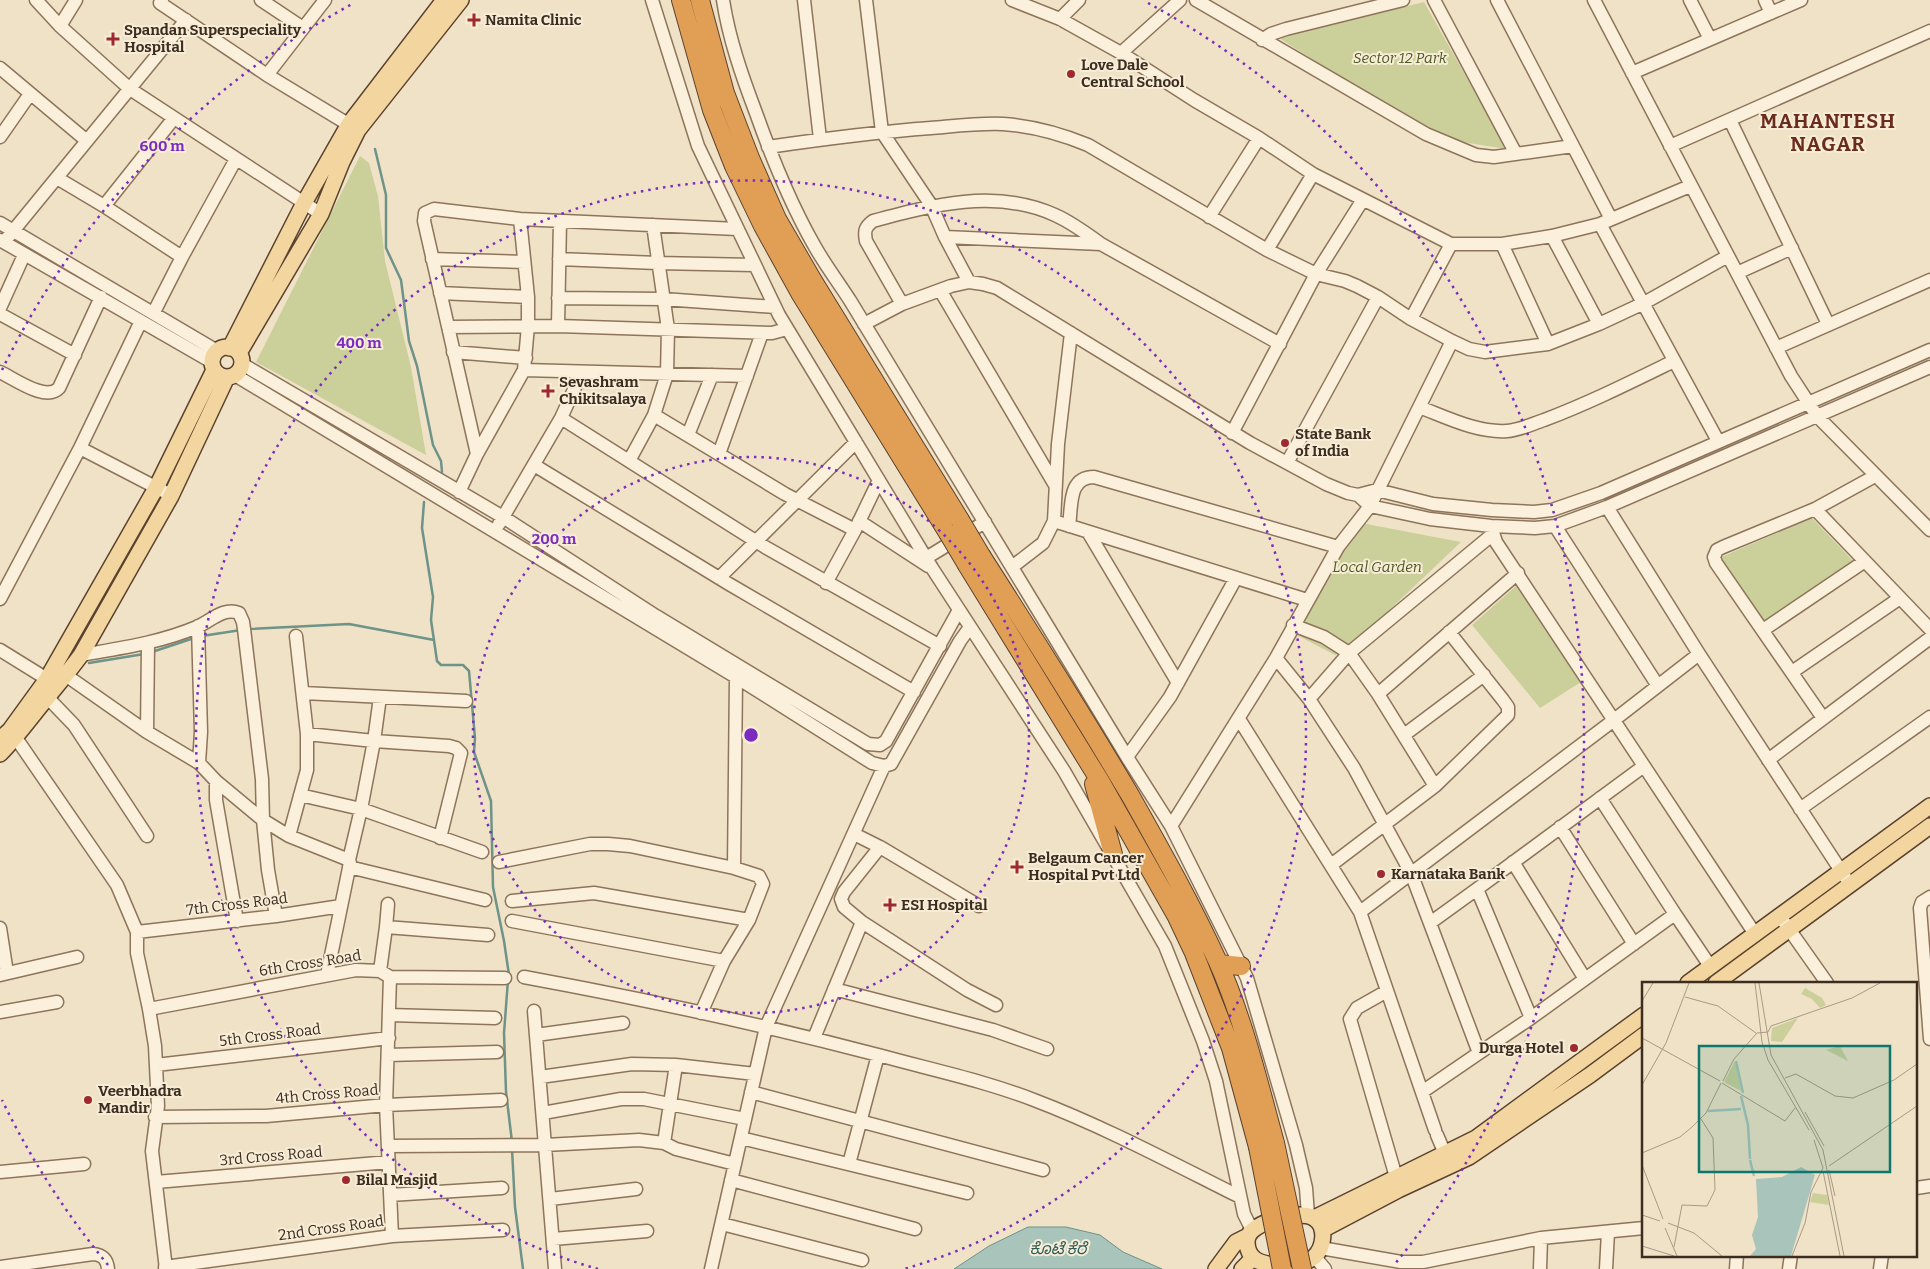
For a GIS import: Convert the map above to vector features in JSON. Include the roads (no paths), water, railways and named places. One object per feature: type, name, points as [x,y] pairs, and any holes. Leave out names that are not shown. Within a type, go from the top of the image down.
[{"type":"highway","points":[[681,0],[712,110],[734,166],[763,226],[805,300],[948,533],[974,561],[1106,754],[1164,855],[1219,964],[1250,1052],[1275,1143],[1302,1269]]},
{"type":"highway","points":[[700,0],[725,93],[750,158],[778,219],[813,281],[960,520],[974,561],[1087,762],[1152,870],[1194,953],[1231,1048],[1258,1147],[1282,1269]]},
{"type":"highway","points":[[1087,762],[1113,854]]},
{"type":"highway","points":[[1219,964],[1241,966]]},
{"type":"main road","points":[[0,739],[81,655],[149,530],[171,496],[227,363],[304,203],[354,127],[444,0]]},
{"type":"main road","points":[[0,754],[16,738],[48,697],[156,488],[227,363],[321,214],[354,127],[462,0]]},
{"type":"main road","points":[[1689,982],[1930,806]]},
{"type":"main road","points":[[1717,982],[1930,826]]},
{"type":"main road","points":[[1519,1116],[1642,1017]]},
{"type":"main road","points":[[1216,1269],[1229,1249],[1242,1238],[1278,1219],[1293,1215],[1315,1221],[1398,1190],[1448,1160],[1476,1138],[1519,1116],[1642,1037]]},
{"type":"main road","points":[[1315,1221],[1396,1177],[1448,1160]]},
{"type":"main road","points":[[1250,1233],[1248,1247],[1252,1264],[1298,1264],[1318,1252],[1315,1221]]},
{"type":"street","points":[[36,0],[60,26],[130,89],[321,214]]},
{"type":"street","points":[[60,26],[76,0]]},
{"type":"street","points":[[262,0],[303,28]]},
{"type":"street","points":[[268,75],[325,0]]},
{"type":"street","points":[[652,0],[698,146],[775,307],[929,563],[1064,771],[1165,946],[1203,1041],[1216,1081],[1244,1214],[1250,1233]]},
{"type":"street","points":[[723,0],[727,25],[740,70],[768,147],[788,194],[814,246],[864,324],[1127,757],[1171,826],[1241,966],[1256,1004],[1296,1145],[1315,1221]]},
{"type":"street","points":[[804,0],[820,139]]},
{"type":"street","points":[[866,0],[882,132],[932,205],[945,237],[969,282]]},
{"type":"street","points":[[1012,0],[1060,19],[1122,53],[1194,100],[1259,138],[1312,174],[1450,244],[1502,244],[1552,236],[1605,222],[1690,186]]},
{"type":"street","points":[[1060,19],[1079,0]]},
{"type":"street","points":[[1122,53],[1180,0]]},
{"type":"street","points":[[1196,0],[1426,134],[1476,155],[1494,157],[1573,146]]},
{"type":"street","points":[[1262,40],[1271,34],[1286,29],[1403,0]]},
{"type":"street","points":[[1434,0],[1516,154]]},
{"type":"street","points":[[1497,0],[1573,146],[1605,222],[1644,303],[1718,441]]},
{"type":"street","points":[[1594,0],[1790,376],[1816,416],[1930,530]]},
{"type":"street","points":[[1690,0],[1710,39]]},
{"type":"street","points":[[1765,0],[1772,13]]},
{"type":"street","points":[[1632,73],[1801,0]]},
{"type":"street","points":[[159,1],[268,75],[354,127]]},
{"type":"street","points":[[186,20],[14,231],[2,241],[141,321],[227,363],[439,479],[502,517],[656,616],[868,744],[880,745],[886,741],[959,610]]},
{"type":"street","points":[[1670,146],[1930,31]]},
{"type":"street","points":[[0,68],[87,141]]},
{"type":"street","points":[[0,137],[30,94]]},
{"type":"street","points":[[104,206],[174,118]]},
{"type":"street","points":[[1730,120],[1828,324]]},
{"type":"street","points":[[768,147],[882,132],[982,124],[1005,124],[1039,129],[1066,136],[1088,145],[1267,250],[1316,274],[1345,281],[1378,297],[1411,319],[1452,341],[1469,349],[1485,352],[1548,344],[1599,324],[1644,303],[1728,256]]},
{"type":"street","points":[[1209,217],[1259,138]]},
{"type":"street","points":[[154,312],[236,159]]},
{"type":"street","points":[[1267,250],[1312,174]]},
{"type":"street","points":[[57,178],[182,257]]},
{"type":"street","points":[[902,304],[866,241],[864,233],[867,226],[873,221],[932,205],[965,201],[1010,202],[1054,214],[1077,227],[1100,244],[1280,344]]},
{"type":"street","points":[[1232,433],[1316,274],[1362,201]]},
{"type":"street","points":[[477,454],[432,259],[424,221],[425,213],[434,209],[520,219],[737,229]]},
{"type":"street","points":[[459,492],[525,364],[528,297],[520,219]]},
{"type":"street","points":[[558,326],[560,221]]},
{"type":"street","points":[[0,223],[154,312],[227,363],[431,492],[736,677],[872,763],[884,766],[891,764],[960,641],[970,627]]},
{"type":"street","points":[[629,461],[654,415],[667,374],[668,329],[657,264],[653,225]]},
{"type":"street","points":[[1552,236],[1599,324]]},
{"type":"street","points":[[945,237],[1100,244]]},
{"type":"street","points":[[1411,319],[1450,244]]},
{"type":"street","points":[[1502,244],[1548,344]]},
{"type":"street","points":[[1737,273],[1792,248]]},
{"type":"street","points":[[0,308],[24,255]]},
{"type":"street","points":[[432,259],[524,262]]},
{"type":"street","points":[[559,259],[657,264],[754,264]]},
{"type":"street","points":[[1776,348],[1930,280]]},
{"type":"street","points":[[864,324],[902,304],[969,282],[997,288],[1232,433],[1326,484],[1358,495],[1370,506],[1492,530],[1556,526],[1607,507],[1930,367]]},
{"type":"street","points":[[940,290],[1055,485]]},
{"type":"street","points":[[440,294],[528,297]]},
{"type":"street","points":[[0,372],[39,392],[55,393],[60,388],[101,297]]},
{"type":"street","points":[[1287,464],[1327,387],[1378,297]]},
{"type":"street","points":[[558,298],[663,298],[775,307]]},
{"type":"street","points":[[0,314],[75,355]]},
{"type":"street","points":[[0,599],[80,448],[141,321]]},
{"type":"street","points":[[448,327],[558,326],[762,333],[772,333],[787,329]]},
{"type":"street","points":[[719,454],[762,333]]},
{"type":"street","points":[[1012,567],[1043,543],[1054,521],[1055,485],[1071,333]]},
{"type":"street","points":[[1171,826],[1276,658],[1338,547],[1370,506],[1418,406],[1452,341]]},
{"type":"street","points":[[1358,495],[1377,490],[1433,504],[1492,510],[1534,512],[1552,510],[1601,493],[1930,350]]},
{"type":"street","points":[[453,352],[582,372],[747,376]]},
{"type":"street","points":[[1418,406],[1470,425],[1492,430],[1512,430],[1574,409],[1674,361]]},
{"type":"street","points":[[495,531],[561,418],[582,372]]},
{"type":"street","points":[[688,435],[712,375]]},
{"type":"street","points":[[654,415],[796,500],[857,526],[929,563]]},
{"type":"street","points":[[561,418],[756,541],[826,583],[940,646]]},
{"type":"street","points":[[719,578],[856,442]]},
{"type":"street","points":[[80,448],[171,496]]},
{"type":"street","points":[[534,465],[719,578],[914,692]]},
{"type":"street","points":[[1068,526],[1074,488],[1077,482],[1085,477],[1094,476],[1338,547]]},
{"type":"street","points":[[1823,718],[1716,563],[1714,557],[1717,550],[1815,509],[1875,476]]},
{"type":"street","points":[[431,492],[439,479]]},
{"type":"street","points":[[826,583],[879,480]]},
{"type":"street","points":[[1607,507],[1699,654],[1850,885]]},
{"type":"street","points":[[1815,509],[1930,629]]},
{"type":"street","points":[[1054,521],[1307,600]]},
{"type":"street","points":[[929,563],[985,522]]},
{"type":"street","points":[[1556,526],[1658,686]]},
{"type":"street","points":[[1492,530],[1496,542],[1754,934]]},
{"type":"street","points":[[1309,700],[1349,653],[1492,530]]},
{"type":"street","points":[[1088,532],[1178,683]]},
{"type":"street","points":[[1763,630],[1865,561]]},
{"type":"street","points":[[1378,694],[1518,573]]},
{"type":"street","points":[[1127,757],[1170,697],[1236,578]]},
{"type":"street","points":[[1792,672],[1900,598]]},
{"type":"street","points":[[81,655],[148,644],[198,626],[231,610],[239,613],[243,622],[262,779],[263,820],[268,870],[276,916]]},
{"type":"street","points":[[1293,625],[1324,637],[1349,653],[1378,694],[1435,786]]},
{"type":"street","points":[[198,626],[201,732],[199,763]]},
{"type":"street","points":[[1331,865],[1435,786],[1508,715],[1508,707],[1450,632]]},
{"type":"street","points":[[289,836],[308,760],[307,734],[296,636]]},
{"type":"street","points":[[1768,760],[1930,638]]},
{"type":"street","points":[[147,732],[148,644]]},
{"type":"street","points":[[0,650],[57,680],[199,763],[216,781],[263,820],[289,836],[349,864],[484,900]]},
{"type":"street","points":[[1360,912],[1699,654]]},
{"type":"street","points":[[1276,658],[1309,700],[1354,768],[1411,873],[1480,1053]]},
{"type":"street","points":[[1404,735],[1484,675]]},
{"type":"street","points":[[734,868],[736,677]]},
{"type":"street","points":[[303,693],[466,701]]},
{"type":"street","points":[[48,697],[74,725],[147,836]]},
{"type":"street","points":[[327,975],[374,741],[380,697]]},
{"type":"street","points":[[1800,809],[1930,717]]},
{"type":"street","points":[[1239,719],[1360,912],[1436,1133],[1448,1160]]},
{"type":"street","points":[[307,734],[456,748],[461,753],[440,838]]},
{"type":"street","points":[[16,738],[117,885],[137,932],[137,953],[149,1009],[156,1065],[158,1106],[155,1117],[152,1151],[165,1268]]},
{"type":"street","points":[[711,1269],[766,1027],[884,766]]},
{"type":"street","points":[[1430,923],[1644,766]]},
{"type":"street","points":[[216,781],[216,800],[237,921]]},
{"type":"street","points":[[300,794],[361,809],[482,852]]},
{"type":"street","points":[[1600,798],[1710,966]]},
{"type":"street","points":[[1560,827],[1634,944]]},
{"type":"street","points":[[854,834],[880,847],[979,906]]},
{"type":"street","points":[[499,862],[590,844],[608,844],[630,846],[734,868],[759,876],[763,884],[749,920],[724,961],[701,1013]]},
{"type":"street","points":[[880,847],[844,892],[841,899],[844,907],[862,922],[967,990],[996,1005]]},
{"type":"street","points":[[1513,862],[1585,979]]},
{"type":"street","points":[[1477,889],[1531,1018]]},
{"type":"street","points":[[512,901],[594,893],[749,920]]},
{"type":"street","points":[[1930,897],[1922,902],[1920,908],[1927,956],[1930,1039]]},
{"type":"street","points":[[388,904],[385,974],[389,1038],[386,1105],[392,1236]]},
{"type":"street","name":"7th Cross Road","points":[[137,932],[237,921],[341,906]]},
{"type":"street","points":[[1422,1092],[1531,1018],[1675,914]]},
{"type":"street","points":[[1779,916],[1826,982]]},
{"type":"street","points":[[512,921],[724,961]]},
{"type":"street","points":[[814,1038],[862,922]]},
{"type":"street","points":[[386,927],[488,935]]},
{"type":"street","points":[[0,928],[3,974],[77,957]]},
{"type":"street","name":"6th Cross Road","points":[[149,1009],[356,970],[385,974],[505,978]]},
{"type":"street","points":[[524,977],[814,1038],[985,1084],[1035,1100],[1118,1137],[1240,1196]]},
{"type":"street","points":[[834,990],[993,1030],[1047,1049]]},
{"type":"street","points":[[1387,991],[1357,1008],[1352,1013],[1350,1019],[1396,1177]]},
{"type":"street","points":[[0,1012],[57,1002]]},
{"type":"street","points":[[534,1011],[555,1269]]},
{"type":"street","points":[[389,1015],[495,1018]]},
{"type":"street","points":[[536,1035],[622,1023]]},
{"type":"street","name":"5th Cross Road","points":[[156,1065],[389,1038]]},
{"type":"street","points":[[388,1055],[497,1052]]},
{"type":"street","points":[[849,1164],[878,1055]]},
{"type":"street","points":[[540,1077],[632,1064],[676,1065],[755,1074]]},
{"type":"street","points":[[664,1143],[676,1065]]},
{"type":"street","points":[[751,1092],[1043,1170]]},
{"type":"street","points":[[542,1113],[621,1099],[644,1099],[670,1106],[745,1119]]},
{"type":"street","name":"4th Cross Road","points":[[155,1117],[266,1116],[386,1105],[501,1100]]},
{"type":"street","points":[[741,1138],[966,1193]]},
{"type":"street","points":[[388,1146],[545,1145],[639,1140],[664,1143],[676,1149],[735,1164]]},
{"type":"street","name":"3rd Cross Road","points":[[156,1182],[389,1162]]},
{"type":"street","points":[[0,1172],[84,1164]]},
{"type":"street","points":[[731,1180],[915,1229]]},
{"type":"street","points":[[390,1195],[502,1188]]},
{"type":"street","points":[[550,1199],[636,1189]]},
{"type":"street","points":[[722,1224],[862,1260]]},
{"type":"street","points":[[1325,1269],[1318,1252],[1422,1262],[1541,1238],[1642,1228]]},
{"type":"street","name":"2nd Cross Road","points":[[165,1268],[392,1236],[503,1230]]},
{"type":"street","points":[[553,1239],[647,1231]]},
{"type":"street","points":[[1606,1269],[1608,1232]]},
{"type":"street","points":[[1540,1269],[1541,1238]]},
{"type":"street","points":[[0,1267],[93,1254],[101,1255],[106,1259],[108,1269]]},
{"type":"street","points":[[1736,1269],[1738,1256]]},
{"type":"street","points":[[1789,1269],[1791,1256]]},
{"type":"street","points":[[1880,1269],[1882,1256]]},
{"type":"water","name":"ಕೊಟೆ ಕೆರೆ","points":[[1028,1227],[1066,1227],[1100,1235],[1123,1252],[1162,1269],[954,1269],[989,1246]]},
{"type":"waterway","points":[[375,149],[386,195],[386,248],[401,280],[409,341],[417,366],[433,445],[441,461],[442,472]]},
{"type":"waterway","points":[[424,502],[422,528],[433,597],[431,620],[437,661],[441,665],[463,665],[469,671],[475,738],[474,752],[491,801],[493,887],[509,975]]},
{"type":"waterway","points":[[249,629],[349,624],[434,640]]},
{"type":"waterway","points":[[202,636],[241,630]]},
{"type":"waterway","points":[[152,652],[194,638]]},
{"type":"waterway","points":[[89,663],[144,654]]},
{"type":"waterway","points":[[508,980],[504,1033],[506,1092],[512,1142]]},
{"type":"waterway","points":[[512,1149],[515,1207],[523,1269]]},
{"type":"place","name":"Namita Clinic","points":[[474,20]]},
{"type":"place","name":"Spandan Superspeciality Hospital","points":[[113,39]]},
{"type":"place","name":"Love Dale Central School","points":[[1071,74]]},
{"type":"place","name":"Sevashram Chikitsalaya","points":[[548,391]]},
{"type":"place","name":"State Bank of India","points":[[1285,443]]},
{"type":"place","name":"Belgaum Cancer Hospital Pvt Ltd","points":[[1017,867]]},
{"type":"place","name":"Karnataka Bank","points":[[1381,874]]},
{"type":"place","name":"ESI Hospital","points":[[890,905]]},
{"type":"place","name":"Durga Hotel","points":[[1574,1048]]},
{"type":"place","name":"Veerbhadra Mandir","points":[[88,1100]]},
{"type":"place","name":"Bilal Masjid","points":[[346,1180]]},
{"type":"district","name":"MAHANTESH NAGAR","points":[[1828,132]]},
{"type":"park label","name":"Sector 12 Park","points":[[1400,58]]},
{"type":"park label","name":"Local Garden","points":[[1377,567]]}]
